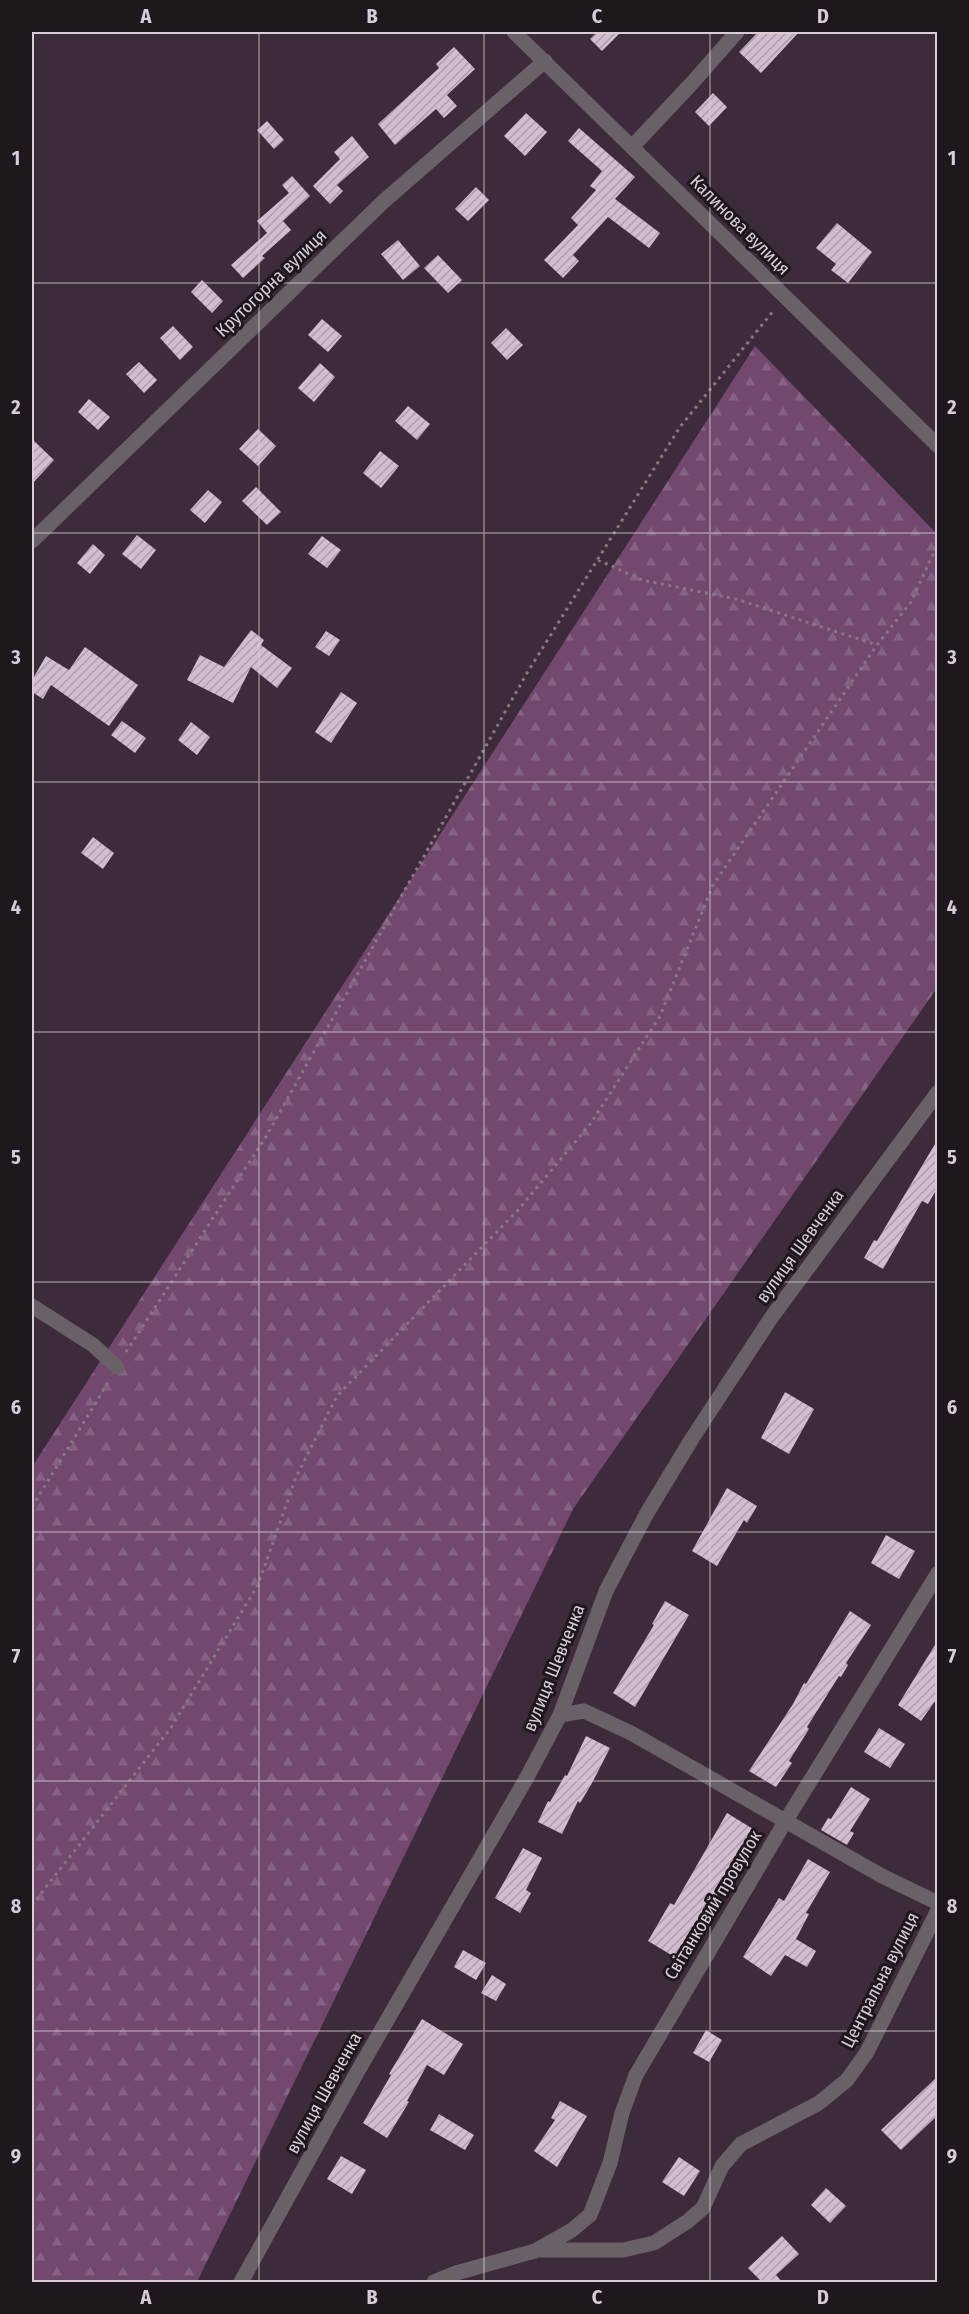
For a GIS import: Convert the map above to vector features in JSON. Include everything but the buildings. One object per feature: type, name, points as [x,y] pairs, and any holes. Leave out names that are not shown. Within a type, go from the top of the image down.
[{"type":"street","name":"Калинова вулиця","points":[[514,32],[938,446]]},
{"type":"street","points":[[632,147],[737,32]]},
{"type":"street","name":"Крутогорна вулиця","points":[[32,541],[384,201],[545,61]]},
{"type":"street","name":"вулиця Шевченка","points":[[241,2283],[560,1714],[606,1592],[647,1513],[687,1446],[771,1318],[937,1095]]},
{"type":"street","points":[[32,1306],[93,1345],[117,1367]]},
{"type":"street","name":"Світанковий провулок","points":[[535,2251],[572,2230],[590,2215],[610,2163],[621,2113],[636,2075],[785,1822],[935,1583]]},
{"type":"street","points":[[560,1714],[584,1711],[631,1733],[785,1822],[938,1903]]},
{"type":"street","name":"Центральна вулиця","points":[[535,2251],[624,2250],[654,2243],[688,2221],[703,2208],[722,2166],[741,2144],[819,2103],[847,2080],[867,2052],[938,1910]]},
{"type":"street","points":[[434,2283],[456,2273],[535,2251]]},
{"type":"path","points":[[32,1508],[117,1367],[267,1135],[527,673],[597,560],[680,427],[785,297]]},
{"type":"path","points":[[32,1905],[170,1729],[258,1585],[296,1477],[337,1396],[518,1210],[591,1123],[660,1017],[713,885],[877,645],[911,602],[938,543]]},
{"type":"path","points":[[597,560],[642,580],[736,599],[877,645]]},
{"type":"green space","points":[[755,346],[937,534],[937,988],[573,1509],[197,2282],[32,2282],[32,1467]]}]
